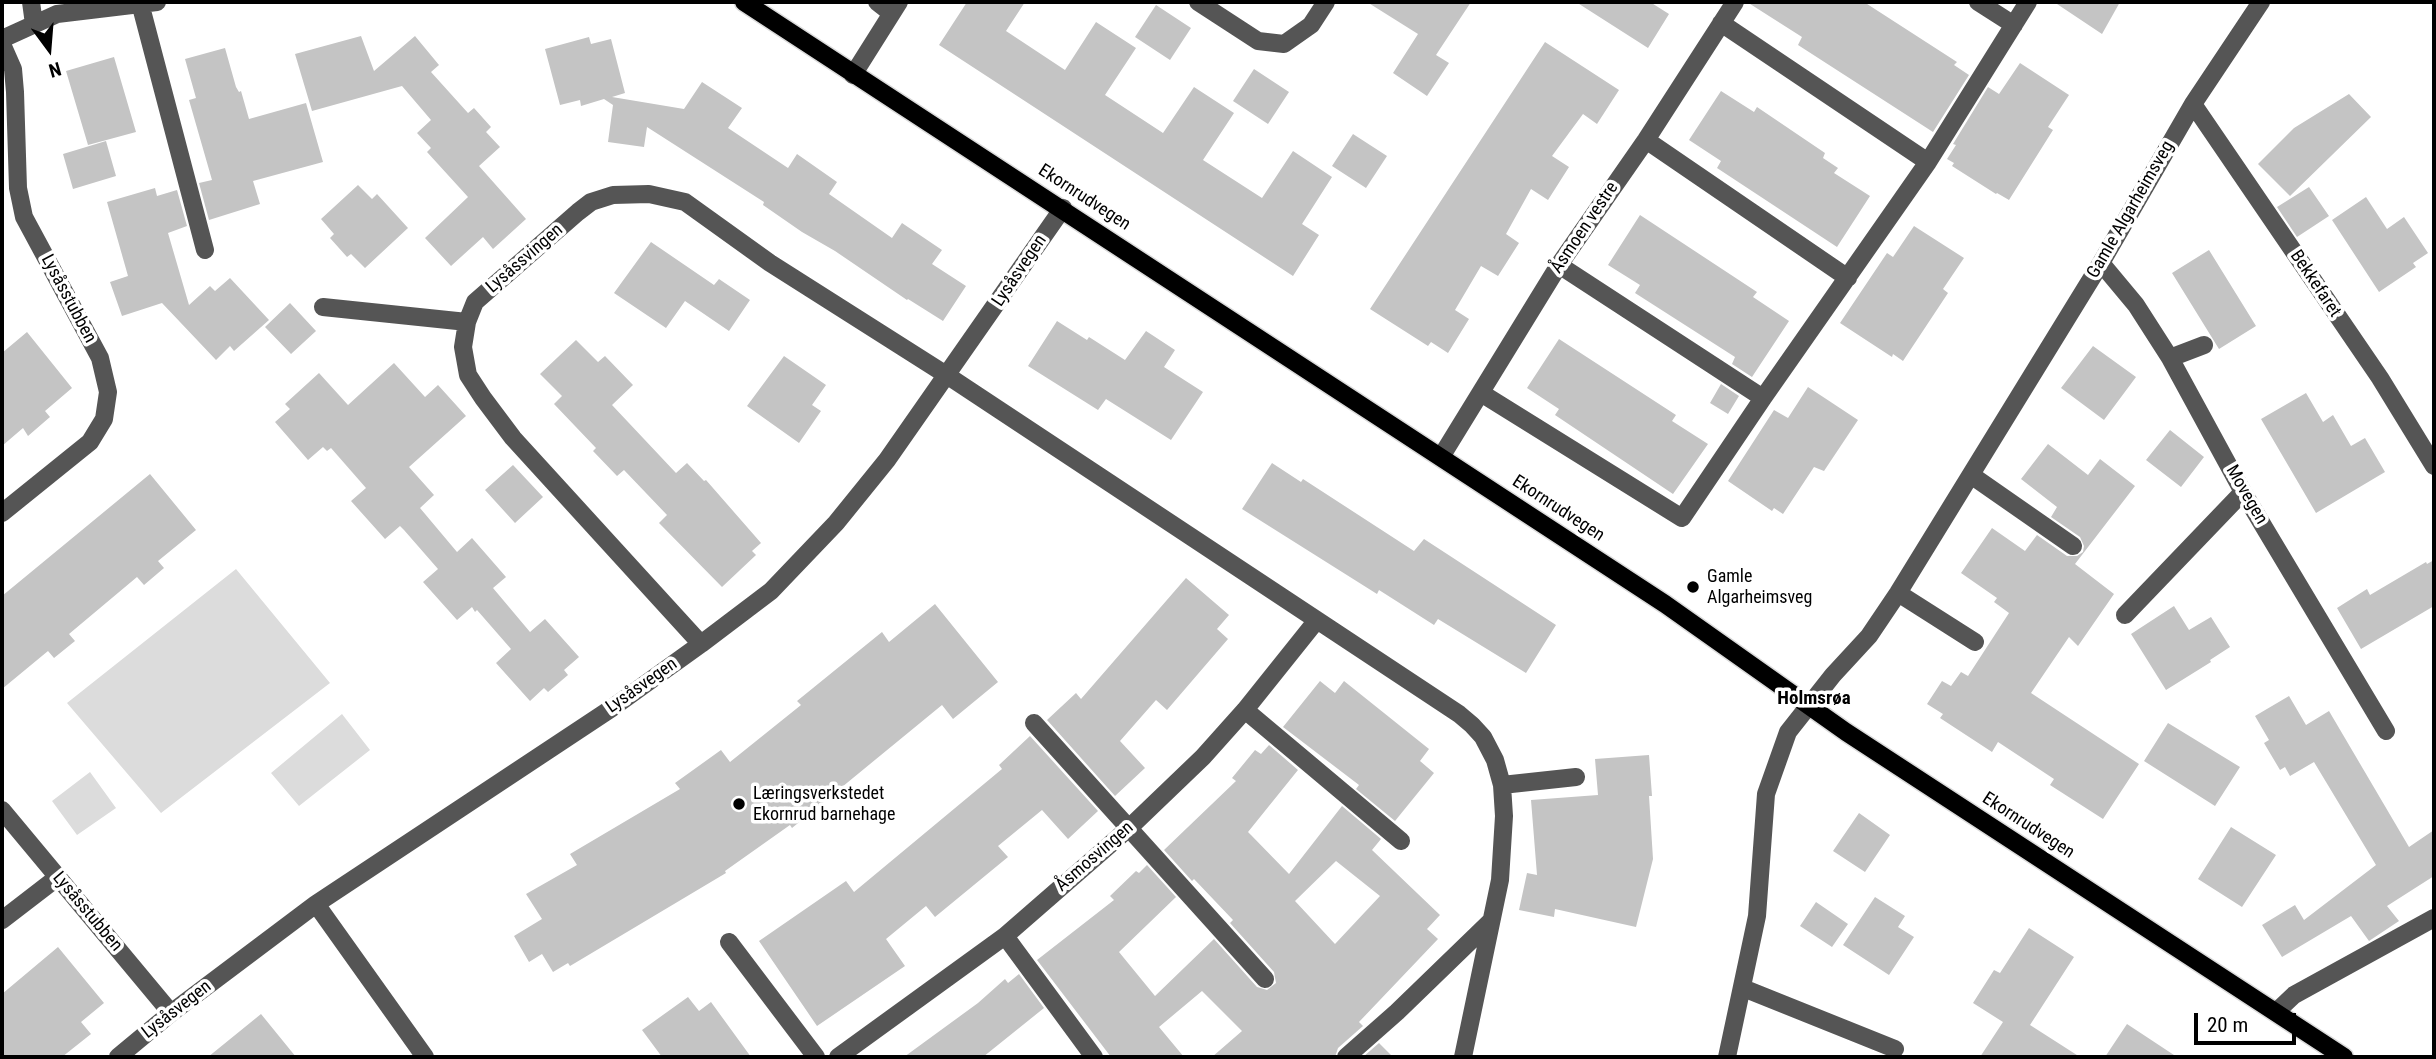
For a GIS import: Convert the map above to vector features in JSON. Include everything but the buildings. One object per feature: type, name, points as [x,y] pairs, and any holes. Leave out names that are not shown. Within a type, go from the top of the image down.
[{"type":"main road","name":"Ekornrudvegen","points":[[744,2],[853,75],[1063,208],[1665,604],[1808,705],[2339,1056]]},
{"type":"street","points":[[32,2],[34,24]]},
{"type":"street","points":[[2,41],[57,14],[148,2],[205,250]]},
{"type":"street","points":[[853,75],[895,8],[877,2]]},
{"type":"street","points":[[1198,2],[1258,41],[1284,44],[1311,25],[1326,2]]},
{"type":"street","name":"Åsmoen vestre","points":[[1441,457],[1559,265],[1646,140],[1735,2]]},
{"type":"street","points":[[1978,2],[2014,25]]},
{"type":"street","points":[[1481,393],[1682,518],[1928,162],[2028,2]]},
{"type":"street","name":"Gamle Algarheimsveg","points":[[1727,1057],[1757,916],[1766,794],[1788,732],[1808,705],[1869,636],[1898,593],[2101,263],[2193,104],[2262,2]]},
{"type":"street","points":[[1721,23],[1928,162]]},
{"type":"street","name":"Lysåsstubben","points":[[2,41],[13,69],[18,188],[24,217],[100,358],[108,392],[104,419],[90,442],[2,513]]},
{"type":"street","name":"Bekkefaret","points":[[2193,104],[2380,378],[2434,466]]},
{"type":"street","points":[[1646,140],[1848,278]]},
{"type":"street","name":"Lysåssvingen","points":[[701,645],[513,438],[482,398],[467,375],[463,347],[467,322],[475,302],[591,202],[613,195],[649,194],[685,202],[770,263],[948,376]]},
{"type":"street","name":"Lysåsvegen","points":[[118,1057],[171,1013],[316,904],[612,708],[771,591],[836,523],[887,460],[1063,208]]},
{"type":"street","name":"Movegen","points":[[2101,263],[2136,305],[2169,358],[2244,492],[2386,731]]},
{"type":"street","points":[[1559,265],[1763,398]]},
{"type":"street","points":[[323,307],[467,322]]},
{"type":"street","points":[[2169,358],[2204,345]]},
{"type":"street","points":[[948,376],[1459,713],[1472,725],[1490,749],[1502,785],[1504,816],[1501,867],[1462,1056]]},
{"type":"street","points":[[1971,475],[2073,546]]},
{"type":"street","points":[[2125,615],[2244,492]]},
{"type":"street","points":[[1898,593],[1975,642]]},
{"type":"street","name":"Åsmosvingen","points":[[838,1057],[1005,936],[1129,828],[1203,757],[1245,710],[1317,620]]},
{"type":"street","points":[[1245,710],[1401,841]]},
{"type":"street","points":[[1034,723],[1265,979]]},
{"type":"street","points":[[1502,785],[1576,777]]},
{"type":"street","name":"Lysåsstubben","points":[[2,810],[171,1013]]},
{"type":"street","points":[[2,920],[58,877]]},
{"type":"street","points":[[316,904],[425,1057]]},
{"type":"street","points":[[2276,1012],[2294,995],[2434,918]]},
{"type":"street","points":[[1346,1057],[1491,921]]},
{"type":"street","points":[[1005,936],[1094,1057]]},
{"type":"street","points":[[729,942],[816,1057]]},
{"type":"street","points":[[1743,988],[1895,1049]]},
{"type":"shaded area","points":[[236,569],[330,683],[161,813],[67,703]]},
{"type":"shaded area","points":[[342,714],[370,750],[299,806],[271,773]]},
{"type":"shaded area","points":[[90,772],[116,808],[77,835],[52,801]]},
{"type":"place","name":"Gamle Algarheimsveg","points":[[1693,587]]},
{"type":"place","name":"Læringsverkstedet Ekornrud barnehage","points":[[739,804]]},
{"type":"district","name":"Holmsrøa","points":[[1814,699]]}]
